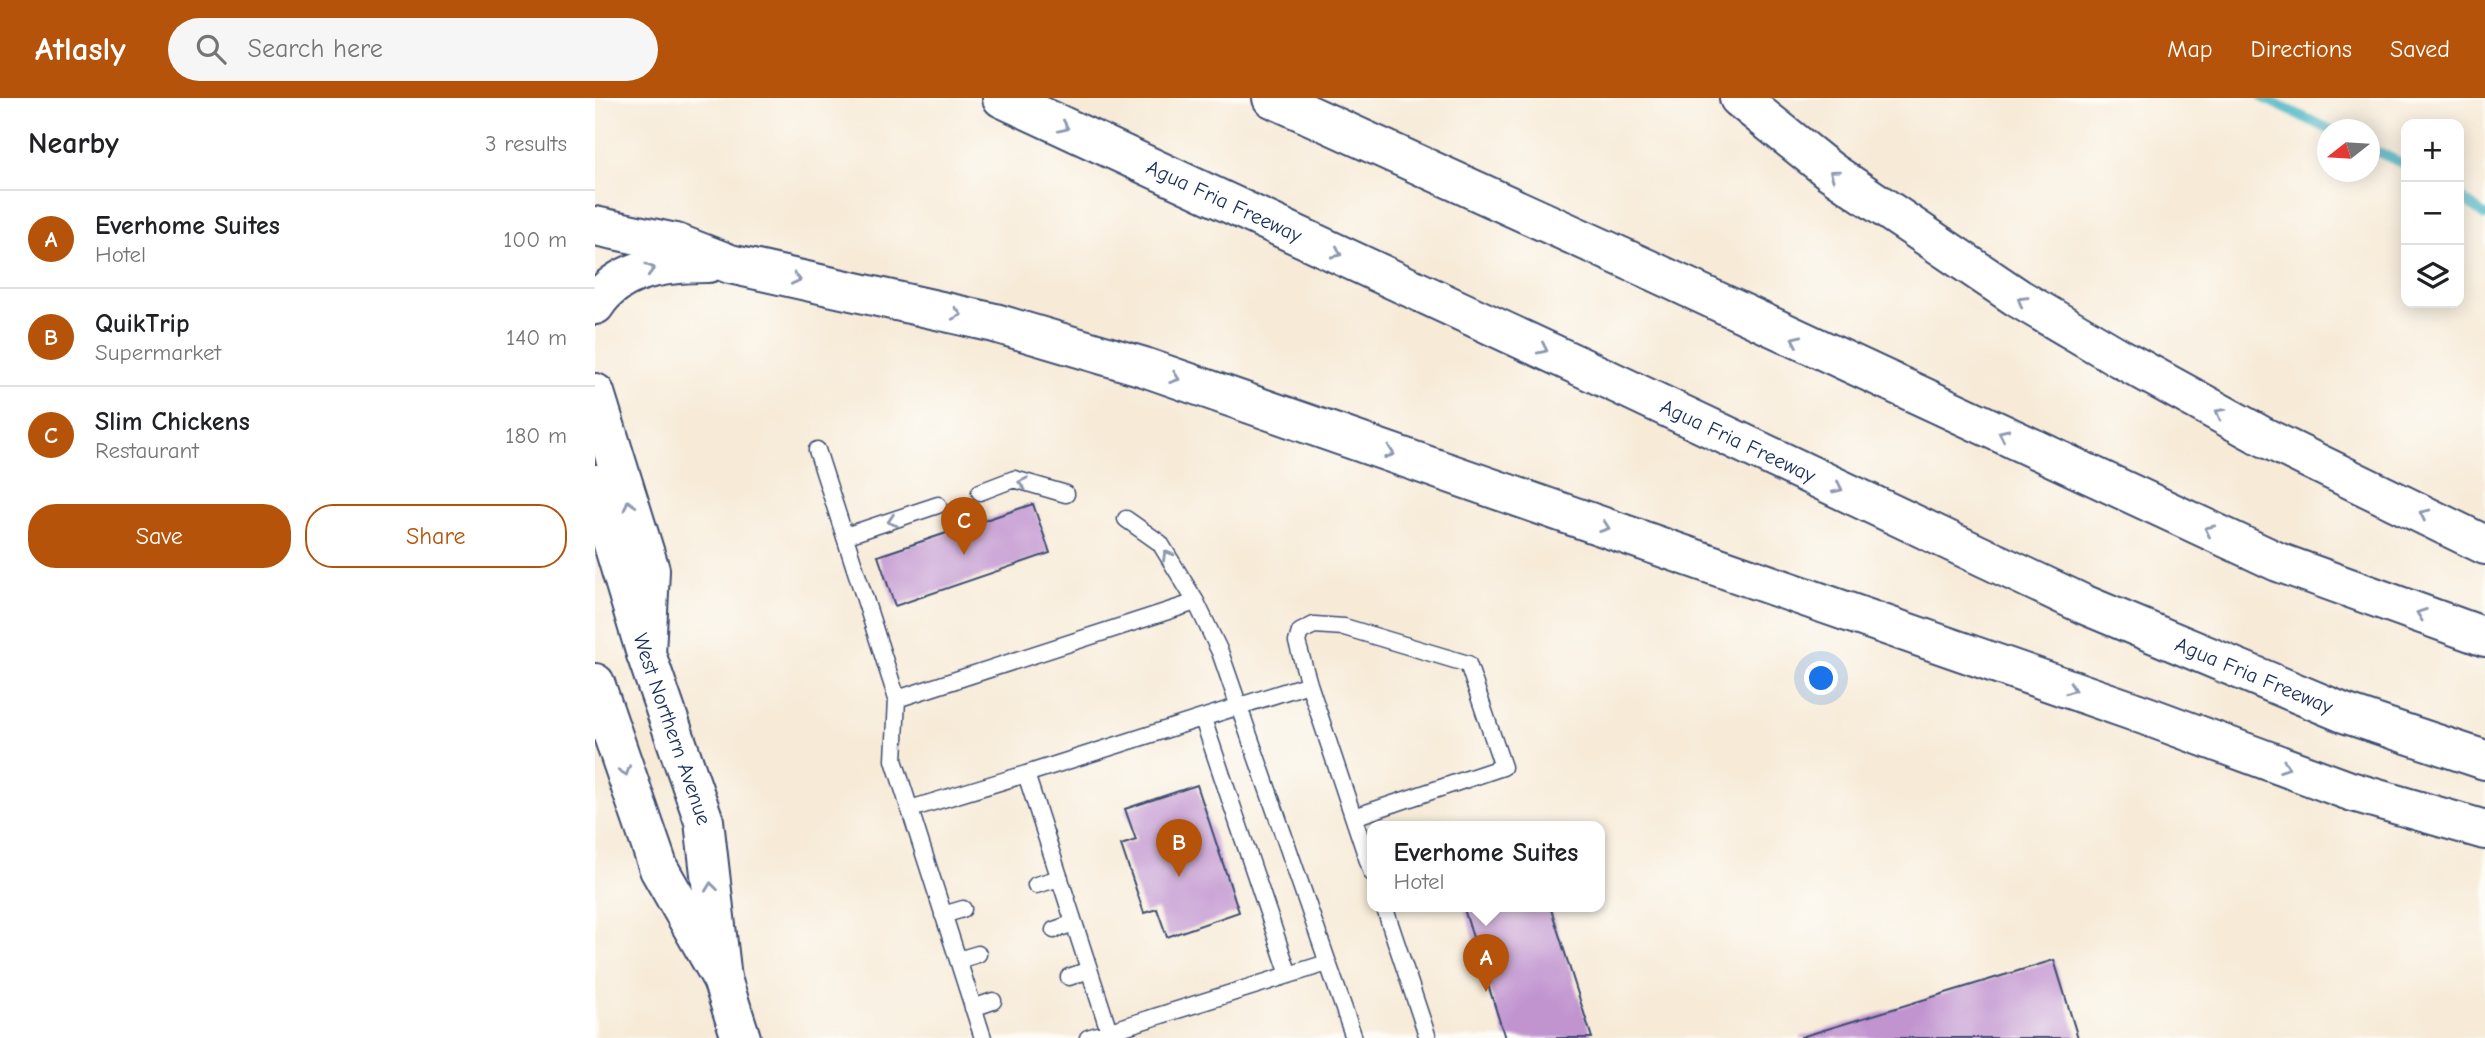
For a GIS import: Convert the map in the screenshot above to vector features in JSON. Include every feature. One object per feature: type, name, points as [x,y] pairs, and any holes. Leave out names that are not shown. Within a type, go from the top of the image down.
[{"type":"main road","name":"Agua Fria Freeway","points":[[1002,98],[1605,377],[2083,604],[2344,713],[2485,761]]},
{"type":"main road","points":[[1272,98],[2278,562],[2485,637]]},
{"type":"main road","points":[[1739,98],[1830,171],[2018,298],[2260,435],[2485,544]]},
{"type":"main road","points":[[595,226],[676,243],[730,264],[995,323],[1144,367],[2147,716],[2350,791],[2485,830]]},
{"type":"main road","points":[[595,305],[601,295],[615,283],[631,274],[654,267],[680,263],[730,264]]},
{"type":"main road","points":[[595,393],[650,570],[646,654]]},
{"type":"main road","name":"West Northern Avenue","points":[[595,484],[646,654],[704,821],[722,979],[741,1038]]},
{"type":"main road","name":"West Northern Avenue","points":[[595,683],[659,869],[722,979]]},
{"type":"lane","points":[[817,450],[897,699],[894,760],[983,1038]]},
{"type":"lane","points":[[980,492],[1014,479],[1066,494]]},
{"type":"lane","points":[[845,536],[938,505]]},
{"type":"lane","points":[[1126,519],[1160,543],[1196,602],[1220,652],[1354,1038]]},
{"type":"lane","points":[[897,699],[1196,602]]},
{"type":"lane","points":[[1354,817],[1503,767],[1468,664],[1344,627],[1314,625],[1300,632],[1297,642],[1367,857]]},
{"type":"lane","points":[[910,810],[1309,684]]},
{"type":"lane","points":[[1203,719],[1289,975]]},
{"type":"lane","points":[[1026,774],[1109,1031]]},
{"type":"lane","points":[[1036,885],[1060,878]]},
{"type":"lane","points":[[943,915],[963,909]]},
{"type":"lane","points":[[1386,912],[1428,1038]]},
{"type":"lane","points":[[1055,930],[1074,923]]},
{"type":"lane","points":[[958,960],[978,954]]},
{"type":"lane","points":[[1088,1038],[1327,963]]},
{"type":"lane","points":[[1069,977],[1090,970]]},
{"type":"lane","points":[[973,1008],[993,1001]]},
{"type":"building","points":[[1033,504],[1050,553],[895,606],[878,556]]},
{"type":"building","points":[[1197,785],[1239,912],[1167,937],[1157,909],[1144,913],[1121,845],[1136,840],[1125,809]]},
{"type":"building","points":[[1465,912],[1552,912],[1592,1038],[1505,1038]]},
{"type":"building","points":[[2054,960],[2078,1038],[1801,1038],[1801,1037]]},
{"type":"waterway","points":[[2263,98],[2317,123]]},
{"type":"waterway","points":[[2380,153],[2401,163]]},
{"type":"waterway","points":[[2464,200],[2485,216]]},
{"type":"place","name":"Slim Chickens","points":[[964,555]]},
{"type":"place","name":"QuikTrip","points":[[1179,877]]},
{"type":"place","name":"Everhome Suites","points":[[1486,992]]}]
